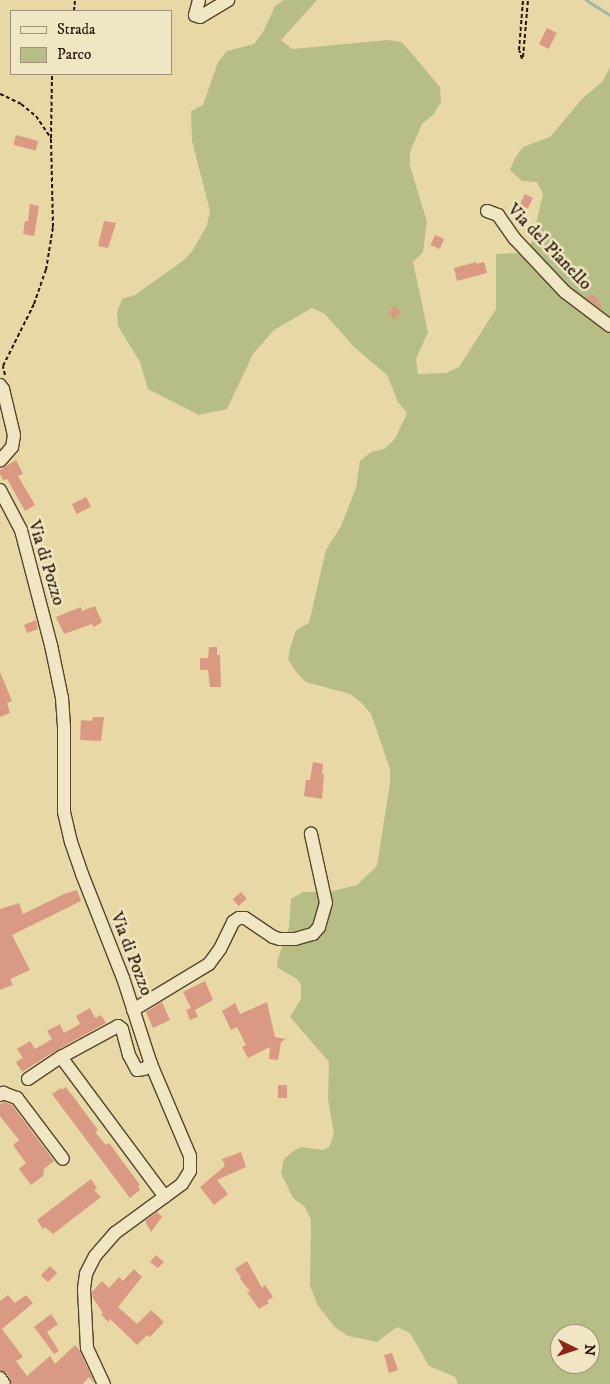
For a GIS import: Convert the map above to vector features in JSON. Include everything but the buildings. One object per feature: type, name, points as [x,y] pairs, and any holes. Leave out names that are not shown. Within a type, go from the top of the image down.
[{"type":"street","points":[[199,0],[195,15],[200,17],[228,0]]},
{"type":"street","name":"Via del Pianello","points":[[487,211],[498,215],[515,239],[565,292],[610,326]]},
{"type":"street","points":[[0,461],[12,447],[14,435],[2,387]]},
{"type":"street","name":"Via di Pozzo","points":[[0,490],[21,530],[51,645],[62,698],[64,812],[71,842],[151,1064],[190,1156],[190,1171],[187,1178],[110,1238],[95,1256],[86,1274],[84,1289],[87,1348],[104,1384]]},
{"type":"street","points":[[133,1010],[209,964],[220,949],[233,922],[239,918],[245,918],[273,937],[280,939],[295,939],[313,934],[319,927],[326,903],[311,834]]},
{"type":"street","points":[[28,1079],[118,1026],[122,1029],[137,1070],[144,1070],[151,1064]]},
{"type":"street","points":[[61,1058],[165,1197]]},
{"type":"street","points":[[0,1095],[3,1093],[17,1098],[63,1158]]},
{"type":"street","points":[[0,1378],[4,1384]]},
{"type":"path","points":[[523,0],[519,50],[522,59],[528,0]]},
{"type":"path","points":[[2,387],[7,384],[3,366],[34,304],[46,270],[53,227],[52,75]]},
{"type":"path","points":[[0,94],[21,104],[36,116],[51,138]]},
{"type":"green space","points":[[284,0],[317,0],[281,40],[292,49],[388,40],[402,42],[440,87],[441,102],[433,115],[422,124],[410,152],[410,166],[427,222],[423,252],[413,262],[428,332],[416,359],[418,374],[446,373],[459,367],[496,309],[496,254],[525,253],[532,241],[543,194],[537,182],[522,181],[510,170],[515,158],[523,147],[550,137],[582,99],[603,81],[610,67],[610,1384],[458,1384],[455,1377],[429,1366],[410,1333],[397,1327],[377,1342],[348,1336],[336,1328],[318,1306],[310,1286],[311,1220],[305,1207],[293,1198],[281,1173],[284,1159],[295,1150],[301,1147],[323,1150],[329,1147],[334,1134],[328,1099],[329,1062],[290,1017],[301,999],[301,985],[297,979],[278,968],[277,962],[289,927],[291,899],[303,892],[329,892],[357,885],[377,866],[390,783],[390,769],[371,714],[362,703],[350,694],[306,682],[296,672],[288,659],[296,630],[309,623],[326,550],[341,526],[356,488],[360,461],[371,452],[384,449],[395,439],[407,413],[398,402],[387,375],[353,346],[325,314],[312,308],[274,330],[253,354],[227,409],[199,415],[148,389],[140,362],[118,326],[117,312],[122,299],[135,295],[184,260],[193,250],[207,225],[210,211],[192,141],[191,111],[203,105],[218,62],[227,51],[254,44],[263,32],[275,6]]},
{"type":"waterway","points":[[586,0],[610,15]]}]
